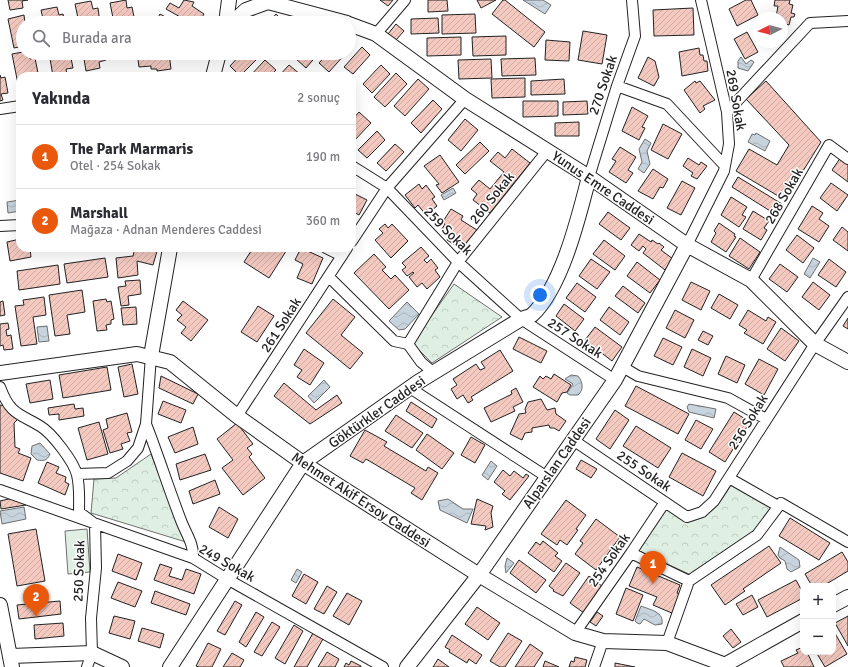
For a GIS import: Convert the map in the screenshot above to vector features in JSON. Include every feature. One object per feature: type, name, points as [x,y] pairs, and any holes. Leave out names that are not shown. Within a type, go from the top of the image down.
[{"type":"street","points":[[227,16],[229,0]]},
{"type":"street","points":[[376,34],[404,0]]},
{"type":"street","name":"270 Sokak","points":[[589,177],[617,86],[635,36],[632,0]]},
{"type":"street","name":"269 Sokak","points":[[687,245],[724,166],[729,144],[727,112],[702,0]]},
{"type":"street","points":[[240,16],[246,10],[268,1]]},
{"type":"street","name":"Yunus Emre Caddesi","points":[[268,1],[323,16]]},
{"type":"street","points":[[727,112],[810,23],[848,20]]},
{"type":"street","name":"Yunus Emre Caddesi","points":[[356,26],[376,34],[465,99],[589,177],[687,245],[751,280],[815,344],[848,362]]},
{"type":"street","points":[[214,72],[217,60]]},
{"type":"street","points":[[617,86],[667,104],[724,166]]},
{"type":"street","points":[[356,235],[386,188],[465,99]]},
{"type":"street","points":[[0,109],[16,107]]},
{"type":"street","name":"268 Sokak","points":[[751,280],[829,145],[848,159]]},
{"type":"street","name":"260 Sokak","points":[[408,344],[458,262],[547,151]]},
{"type":"street","name":"259 Sokak","points":[[356,169],[386,188],[458,262],[521,319]]},
{"type":"street","name":"Göktürkler Caddesi","points":[[170,667],[303,463],[410,388],[521,319],[531,316],[552,290],[578,221],[589,177]]},
{"type":"street","points":[[0,226],[16,224]]},
{"type":"street","name":"Alparslan Caddesi","points":[[407,667],[479,575],[615,380],[621,366],[687,245]]},
{"type":"street","points":[[77,474],[108,473],[128,461],[138,448],[146,424],[151,356],[169,252]]},
{"type":"street","name":"261 Sokak","points":[[238,416],[345,252]]},
{"type":"street","points":[[329,277],[394,341],[408,344],[421,362],[434,373]]},
{"type":"street","name":"256 Sokak","points":[[702,512],[714,501],[815,344],[848,297]]},
{"type":"street","name":"257 Sokak","points":[[521,319],[615,380]]},
{"type":"street","name":"Mehmet Akif Ersoy Caddesi","points":[[0,373],[137,354],[151,356],[170,362],[238,416],[303,463],[479,575],[575,633],[603,641],[667,643],[723,666]]},
{"type":"street","points":[[621,366],[638,376],[728,398],[766,419]]},
{"type":"street","name":"250 Sokak","points":[[0,387],[6,403],[18,415],[42,427],[63,450],[77,474],[79,512],[95,524],[96,568],[91,618],[92,653]]},
{"type":"street","points":[[410,388],[547,477]]},
{"type":"street","points":[[146,424],[161,462],[182,524],[194,549],[193,558]]},
{"type":"street","name":"255 Sokak","points":[[573,440],[687,517],[702,512]]},
{"type":"street","points":[[729,478],[778,506]]},
{"type":"street","name":"249 Sokak","points":[[0,490],[193,558],[227,579],[383,667]]},
{"type":"street","name":"254 Sokak","points":[[575,633],[665,502]]},
{"type":"street","points":[[667,643],[689,581],[757,535],[781,503],[848,542]]},
{"type":"street","points":[[631,553],[689,581]]},
{"type":"street","points":[[836,603],[848,597]]},
{"type":"street","points":[[0,605],[8,660],[92,653],[122,667]]},
{"type":"street","points":[[723,666],[800,623]]},
{"type":"street","points":[[594,667],[603,641]]},
{"type":"street","points":[[87,667],[92,653]]},
{"type":"green space","points":[[454,284],[502,317],[432,363],[412,343]]},
{"type":"green space","points":[[151,454],[186,542],[91,513],[94,479],[116,478]]},
{"type":"green space","points":[[731,485],[774,507],[753,532],[691,575],[637,550],[666,508],[687,522],[696,519],[714,509],[722,500]]},
{"type":"green space","points":[[87,529],[90,572],[68,574],[65,531]]},
{"type":"water","points":[[523,0],[543,0],[551,5],[545,14]]},
{"type":"water","points":[[741,57],[746,64],[751,60],[754,62],[748,71],[738,68],[738,61]]},
{"type":"water","points":[[756,133],[770,141],[765,151],[748,142],[752,134],[755,135]]},
{"type":"water","points":[[645,139],[651,143],[647,151],[650,164],[644,173],[638,169],[642,162],[639,149]]},
{"type":"water","points":[[453,188],[456,193],[444,200],[441,195]]},
{"type":"water","points":[[16,201],[16,212],[8,213],[7,202]]},
{"type":"water","points":[[813,258],[820,262],[810,278],[804,274]]},
{"type":"water","points":[[407,302],[419,314],[405,329],[399,330],[389,321]]},
{"type":"water","points":[[47,326],[49,341],[39,342],[37,327]]},
{"type":"water","points":[[571,375],[578,376],[581,381],[582,388],[578,395],[570,395],[567,393],[573,384],[565,379]]},
{"type":"water","points":[[324,380],[330,387],[314,403],[308,396]]},
{"type":"water","points":[[689,404],[716,409],[714,418],[689,412],[687,407]]},
{"type":"water","points":[[40,443],[50,454],[45,460],[37,460],[31,454],[32,446]]},
{"type":"water","points":[[491,461],[497,466],[488,480],[482,475]]},
{"type":"water","points":[[448,499],[463,509],[473,509],[467,523],[440,510],[438,501]]},
{"type":"water","points":[[24,507],[26,519],[2,524],[0,511]]},
{"type":"water","points":[[780,547],[799,560],[800,567],[791,572],[787,569],[785,561],[778,555]]},
{"type":"water","points":[[507,558],[514,563],[506,573],[505,566]]},
{"type":"water","points":[[297,569],[302,572],[296,583],[291,580]]},
{"type":"water","points":[[641,606],[653,610],[659,614],[662,624],[655,625],[644,619],[640,624],[637,623],[635,621]]},
{"type":"building","points":[[8,0],[28,0],[22,1],[23,8],[10,10]]},
{"type":"building","points":[[126,0],[127,8],[132,7],[134,16],[113,16],[110,3]]},
{"type":"building","points":[[184,0],[194,2],[192,6],[204,14],[203,16],[178,16],[166,9],[170,3],[179,8]]},
{"type":"building","points":[[380,0],[393,0],[388,6]]},
{"type":"building","points":[[428,0],[447,0],[448,11],[428,12]]},
{"type":"building","points":[[477,0],[496,0],[481,8]]},
{"type":"building","points":[[503,0],[505,0],[545,32],[534,47],[492,14]]},
{"type":"building","points":[[746,0],[751,0],[757,12],[752,12],[752,18],[737,26],[729,9]]},
{"type":"building","points":[[775,0],[790,0],[789,4],[793,5],[791,13],[795,14],[794,17],[791,17],[789,25],[788,12],[777,12],[778,6],[774,6]]},
{"type":"building","points":[[91,1],[93,9],[98,8],[99,16],[78,16],[75,4]]},
{"type":"building","points":[[57,7],[59,15],[63,14],[63,16],[42,16],[41,10]]},
{"type":"building","points":[[693,8],[694,35],[654,36],[653,10]]},
{"type":"building","points":[[475,14],[476,33],[442,34],[442,15]]},
{"type":"building","points":[[16,17],[16,48],[14,48],[8,19]]},
{"type":"building","points":[[438,18],[439,33],[411,34],[411,19]]},
{"type":"building","points":[[396,24],[404,31],[396,40],[388,34]]},
{"type":"building","points":[[583,31],[607,35],[602,64],[578,60]]},
{"type":"building","points":[[747,32],[752,41],[752,48],[756,48],[758,52],[745,59],[734,39]]},
{"type":"building","points":[[506,36],[506,55],[473,56],[472,37]]},
{"type":"building","points":[[461,37],[461,55],[427,56],[427,38]]},
{"type":"building","points":[[546,40],[570,42],[569,61],[545,60]]},
{"type":"building","points":[[362,47],[370,55],[355,72],[350,72],[344,67],[350,60],[356,60],[356,54]]},
{"type":"building","points":[[699,48],[700,55],[703,55],[704,61],[707,61],[708,71],[682,76],[679,52]]},
{"type":"building","points":[[16,53],[16,60],[35,60],[38,72],[16,72],[16,74],[12,54]]},
{"type":"building","points":[[648,57],[655,61],[659,77],[654,86],[638,78]]},
{"type":"building","points":[[535,58],[536,75],[502,76],[501,59]]},
{"type":"building","points":[[491,59],[492,78],[459,79],[458,60]]},
{"type":"building","points":[[50,60],[71,60],[73,68],[66,69],[66,72],[52,72]]},
{"type":"building","points":[[84,60],[106,60],[99,62],[100,68],[86,71]]},
{"type":"building","points":[[138,60],[170,60],[171,69],[157,71],[157,69],[151,69],[151,66],[139,67]]},
{"type":"building","points":[[236,60],[256,60],[244,72],[236,72],[230,66]]},
{"type":"building","points":[[265,60],[276,70],[274,72],[254,72]]},
{"type":"building","points":[[297,60],[313,60],[306,68]]},
{"type":"building","points":[[322,60],[340,60],[329,72],[319,63]]},
{"type":"building","points":[[289,65],[297,72],[283,72]]},
{"type":"building","points":[[381,65],[390,74],[372,93],[363,84]]},
{"type":"building","points":[[396,73],[407,84],[385,107],[374,97]]},
{"type":"building","points":[[0,75],[1,78],[5,77],[8,93],[1,94],[3,100],[0,101]]},
{"type":"building","points":[[525,78],[525,97],[492,98],[491,79]]},
{"type":"building","points":[[418,79],[429,89],[405,116],[394,106]]},
{"type":"building","points":[[564,79],[565,94],[531,95],[531,81]]},
{"type":"building","points":[[695,81],[696,83],[700,81],[715,100],[703,106],[705,109],[700,113],[684,90]]},
{"type":"building","points":[[766,81],[821,142],[785,200],[736,171],[749,149],[777,165],[789,145],[746,99]]},
{"type":"building","points":[[433,100],[442,109],[421,133],[411,123]]},
{"type":"building","points":[[523,101],[558,101],[558,116],[523,117]]},
{"type":"building","points":[[587,101],[588,114],[563,115],[563,102]]},
{"type":"building","points":[[632,107],[648,116],[642,127],[645,128],[639,140],[622,131]]},
{"type":"building","points":[[359,112],[371,123],[356,139],[356,115]]},
{"type":"building","points":[[465,119],[478,130],[461,151],[448,140]]},
{"type":"building","points":[[579,122],[579,136],[555,136],[555,123]]},
{"type":"building","points":[[663,124],[682,134],[668,159],[651,150]]},
{"type":"building","points":[[377,131],[385,140],[367,158],[358,150]]},
{"type":"building","points":[[480,142],[489,151],[465,174],[456,165]]},
{"type":"building","points":[[395,144],[404,152],[386,171],[377,163]]},
{"type":"building","points":[[620,147],[636,157],[628,170],[633,173],[626,183],[609,172],[616,161],[612,159]]},
{"type":"building","points":[[512,149],[530,163],[490,213],[473,200],[477,194],[471,189],[479,180],[490,189],[504,172],[490,161],[498,152],[505,158]]},
{"type":"building","points":[[440,155],[459,182],[442,193],[436,185],[439,184],[424,166]]},
{"type":"building","points":[[841,157],[848,163],[848,182],[832,170]]},
{"type":"building","points":[[688,158],[699,165],[701,162],[707,166],[697,179],[691,176],[693,173],[683,166]]},
{"type":"building","points":[[653,169],[668,179],[663,188],[660,187],[653,199],[638,191]]},
{"type":"building","points":[[738,177],[782,204],[775,214],[732,187]]},
{"type":"building","points":[[682,181],[695,188],[681,215],[667,208]]},
{"type":"building","points":[[831,183],[848,195],[837,211],[820,198]]},
{"type":"building","points":[[419,184],[422,189],[426,185],[435,197],[432,199],[437,206],[426,215],[418,205],[415,208],[405,195]]},
{"type":"building","points":[[356,194],[367,200],[359,215],[356,213]]},
{"type":"building","points":[[731,197],[747,207],[742,215],[746,217],[739,227],[721,215]]},
{"type":"building","points":[[812,206],[823,213],[819,219],[829,226],[819,242],[798,229]]},
{"type":"building","points":[[451,209],[463,216],[461,220],[477,230],[467,246],[461,242],[458,247],[447,240],[450,234],[442,229],[445,224],[442,223]]},
{"type":"building","points":[[753,211],[769,221],[764,228],[767,230],[761,240],[743,229]]},
{"type":"building","points":[[608,212],[630,228],[621,240],[599,224]]},
{"type":"building","points":[[719,223],[735,234],[734,236],[736,237],[726,252],[711,242],[716,233],[714,231]]},
{"type":"building","points":[[385,224],[388,228],[392,224],[408,241],[391,258],[375,240],[383,233],[379,229]]},
{"type":"building","points":[[842,227],[848,232],[848,251],[833,240]]},
{"type":"building","points":[[639,234],[651,242],[652,240],[658,244],[659,243],[664,247],[661,250],[673,259],[665,270],[643,253],[646,249],[643,246],[639,251],[631,245]]},
{"type":"building","points":[[797,235],[814,248],[803,263],[786,250]]},
{"type":"building","points":[[740,238],[760,252],[749,269],[729,256]]},
{"type":"building","points":[[16,240],[16,252],[30,252],[31,257],[10,261],[7,242]]},
{"type":"building","points":[[604,240],[625,256],[615,270],[593,254]]},
{"type":"building","points":[[421,247],[429,256],[424,260],[427,263],[431,259],[438,268],[435,270],[440,277],[427,289],[422,283],[417,287],[409,277],[414,273],[413,272],[407,276],[402,270],[406,267],[402,263]]},
{"type":"building","points":[[134,252],[157,252],[153,265],[137,261],[138,275],[118,278],[116,258],[133,256]]},
{"type":"building","points":[[250,252],[285,252],[269,278],[244,262]]},
{"type":"building","points":[[299,252],[310,252],[323,258],[312,284],[297,278],[303,264],[295,260]]},
{"type":"building","points":[[374,254],[386,267],[382,270],[391,279],[395,275],[409,290],[389,309],[354,273]]},
{"type":"building","points":[[105,258],[108,277],[67,283],[64,264]]},
{"type":"building","points":[[591,259],[610,272],[597,289],[579,276]]},
{"type":"building","points":[[829,259],[846,272],[836,287],[818,275]]},
{"type":"building","points":[[637,262],[660,280],[650,293],[627,276]]},
{"type":"building","points":[[780,264],[798,277],[787,292],[769,279]]},
{"type":"building","points":[[58,265],[60,284],[19,290],[17,271]]},
{"type":"building","points":[[140,280],[141,294],[128,296],[129,305],[121,306],[118,287],[126,286],[125,281]]},
{"type":"building","points":[[691,282],[710,291],[701,310],[682,300]]},
{"type":"building","points":[[813,282],[830,295],[819,310],[802,297]]},
{"type":"building","points":[[577,283],[596,297],[585,312],[566,298]]},
{"type":"building","points":[[623,286],[645,303],[638,313],[615,296]]},
{"type":"building","points":[[82,290],[85,312],[67,315],[70,334],[55,336],[49,295]]},
{"type":"building","points":[[719,294],[738,305],[730,319],[711,308]]},
{"type":"building","points":[[44,297],[46,315],[33,317],[37,344],[21,346],[15,306],[24,305],[23,300]]},
{"type":"building","points":[[106,299],[107,302],[111,301],[114,319],[111,320],[111,324],[106,325],[107,330],[97,331],[93,301]]},
{"type":"building","points":[[333,299],[355,317],[341,335],[363,353],[350,369],[306,333]]},
{"type":"building","points":[[3,301],[5,315],[0,316],[0,302]]},
{"type":"building","points":[[183,301],[208,320],[191,341],[181,333],[186,327],[177,320],[182,315],[176,310]]},
{"type":"building","points":[[564,304],[584,319],[575,331],[556,316]]},
{"type":"building","points":[[258,306],[274,316],[257,342],[241,332]]},
{"type":"building","points":[[136,307],[137,324],[123,325],[121,308]]},
{"type":"building","points":[[609,307],[629,322],[620,335],[600,320]]},
{"type":"building","points":[[675,310],[694,320],[685,338],[666,328]]},
{"type":"building","points":[[748,310],[766,321],[768,317],[776,322],[763,344],[744,333],[747,330],[739,325]]},
{"type":"building","points":[[848,318],[848,329],[843,326]]},
{"type":"building","points":[[8,323],[9,329],[6,330],[7,336],[11,335],[13,349],[4,350],[3,345],[0,346],[0,324]]},
{"type":"building","points":[[595,327],[622,347],[612,361],[585,340]]},
{"type":"building","points":[[781,328],[799,341],[785,361],[767,349]]},
{"type":"building","points":[[703,331],[713,336],[708,345],[698,340]]},
{"type":"building","points":[[519,337],[547,351],[541,363],[513,349]]},
{"type":"building","points":[[663,338],[682,347],[673,365],[654,356]]},
{"type":"building","points":[[304,349],[324,363],[310,385],[297,377],[302,370],[294,365]]},
{"type":"building","points":[[692,349],[711,358],[703,376],[684,367]]},
{"type":"building","points":[[500,350],[513,371],[471,397],[473,400],[468,403],[463,395],[457,399],[451,389],[457,385],[453,379],[476,364],[480,370],[485,368],[481,362]]},
{"type":"building","points":[[726,356],[745,365],[737,383],[718,374]]},
{"type":"building","points":[[759,359],[778,369],[764,395],[745,384]]},
{"type":"building","points":[[132,364],[138,394],[124,397],[118,367]]},
{"type":"building","points":[[107,367],[111,390],[63,398],[59,375]]},
{"type":"building","points":[[554,374],[571,385],[567,392],[562,393],[557,402],[533,387],[540,376],[543,379],[546,376],[551,379]]},
{"type":"building","points":[[161,376],[198,394],[193,404],[159,388]]},
{"type":"building","points":[[50,380],[53,399],[30,403],[26,384]]},
{"type":"building","points":[[284,383],[316,410],[337,395],[342,403],[310,424],[274,396]]},
{"type":"building","points":[[636,386],[689,414],[678,434],[625,406]]},
{"type":"building","points":[[516,388],[523,402],[513,407],[515,411],[491,422],[484,408],[512,394],[511,391]]},
{"type":"building","points":[[541,399],[547,410],[555,408],[556,414],[566,421],[559,431],[554,428],[550,428],[549,425],[532,428],[532,432],[525,433],[522,440],[510,434],[519,414],[526,413],[525,409],[528,402]]},
{"type":"building","points":[[163,401],[186,410],[181,423],[158,414]]},
{"type":"building","points":[[411,402],[437,419],[432,428],[406,411]]},
{"type":"building","points":[[74,404],[75,409],[83,408],[84,416],[59,420],[59,414],[49,415],[48,408]]},
{"type":"building","points":[[0,405],[6,406],[18,419],[14,423],[15,447],[20,449],[18,453],[31,458],[23,481],[0,473]]},
{"type":"building","points":[[615,410],[629,420],[610,449],[596,439]]},
{"type":"building","points":[[734,412],[750,422],[725,462],[709,452]]},
{"type":"building","points":[[127,413],[132,432],[127,433],[130,441],[121,444],[123,449],[110,453],[103,430],[108,428],[106,419]]},
{"type":"building","points":[[396,415],[423,433],[412,448],[385,431]]},
{"type":"building","points":[[696,420],[713,429],[701,449],[685,440]]},
{"type":"building","points":[[99,422],[108,454],[87,460],[78,428]]},
{"type":"building","points":[[237,423],[253,444],[247,448],[252,454],[249,457],[265,478],[243,495],[222,468],[233,460],[217,439]]},
{"type":"building","points":[[636,426],[671,448],[658,468],[623,446]]},
{"type":"building","points":[[193,427],[198,444],[175,453],[168,437]]},
{"type":"building","points":[[365,430],[387,442],[384,446],[426,471],[428,467],[438,473],[422,500],[411,493],[415,488],[366,459],[363,463],[350,456]]},
{"type":"building","points":[[427,434],[454,453],[442,469],[416,450]]},
{"type":"building","points":[[471,437],[485,445],[475,463],[461,455]]},
{"type":"building","points":[[682,453],[716,471],[703,496],[669,477]]},
{"type":"building","points":[[205,454],[211,470],[180,480],[176,464]]},
{"type":"building","points":[[581,460],[597,469],[591,478],[576,469]]},
{"type":"building","points":[[47,462],[59,467],[56,473],[66,477],[65,482],[69,484],[65,495],[38,483]]},
{"type":"building","points":[[503,470],[510,476],[514,471],[523,478],[526,474],[529,476],[510,500],[502,494],[505,491],[494,482]]},
{"type":"building","points":[[215,480],[220,494],[193,504],[189,491]]},
{"type":"building","points":[[13,498],[26,505],[1,509],[0,501]]},
{"type":"building","points":[[477,499],[493,506],[491,513],[493,527],[485,530],[486,526],[471,524]]},
{"type":"building","points":[[566,500],[586,515],[576,529],[578,530],[567,545],[560,540],[557,545],[541,534]]},
{"type":"building","points":[[219,507],[238,519],[228,538],[209,527]]},
{"type":"building","points":[[790,518],[830,543],[819,560],[779,536]]},
{"type":"building","points":[[596,519],[620,537],[596,570],[575,554],[583,543],[580,541]]},
{"type":"building","points":[[36,529],[45,581],[17,586],[8,534]]},
{"type":"building","points":[[543,541],[558,553],[555,556],[562,561],[554,572],[528,553],[536,542],[540,545]]},
{"type":"building","points":[[769,546],[781,563],[743,589],[745,591],[725,605],[711,585]]},
{"type":"building","points":[[842,552],[848,562],[848,571],[828,583],[810,583],[805,574]]},
{"type":"building","points":[[118,554],[142,563],[136,580],[112,571]]},
{"type":"building","points":[[519,560],[546,580],[536,593],[510,573]]},
{"type":"building","points":[[566,563],[580,573],[563,596],[553,591],[554,590],[549,586]]},
{"type":"building","points":[[160,564],[172,568],[169,576],[182,580],[186,569],[201,574],[194,594],[154,580]]},
{"type":"building","points":[[637,567],[680,585],[677,593],[682,595],[674,614],[653,605],[657,597],[629,586]]},
{"type":"building","points":[[304,574],[318,582],[306,604],[292,596]]},
{"type":"building","points":[[589,576],[603,587],[584,613],[570,603]]},
{"type":"building","points":[[796,580],[800,587],[800,600],[767,617],[758,600]]},
{"type":"building","points":[[118,582],[142,591],[135,607],[111,598]]},
{"type":"building","points":[[327,586],[337,592],[324,614],[314,609]]},
{"type":"building","points":[[626,588],[643,595],[633,621],[616,614]]},
{"type":"building","points":[[155,591],[190,604],[186,615],[151,603]]},
{"type":"building","points":[[347,593],[362,601],[349,625],[333,616]]},
{"type":"building","points":[[752,595],[758,607],[743,615],[736,604]]},
{"type":"building","points":[[60,601],[61,614],[19,619],[17,605]]},
{"type":"building","points":[[235,601],[242,605],[225,635],[217,631]]},
{"type":"building","points":[[477,607],[500,623],[488,640],[465,624]]},
{"type":"building","points":[[256,612],[264,617],[246,647],[239,642]]},
{"type":"building","points":[[597,612],[603,616],[596,626],[590,622]]},
{"type":"building","points":[[114,616],[135,621],[130,639],[109,633]]},
{"type":"building","points":[[848,616],[848,646],[836,625],[836,622]]},
{"type":"building","points":[[272,622],[280,627],[262,656],[254,652]]},
{"type":"building","points":[[63,623],[64,636],[35,639],[34,625]]},
{"type":"building","points":[[294,625],[303,631],[285,664],[275,658]]},
{"type":"building","points":[[142,628],[164,634],[160,648],[138,641]]},
{"type":"building","points":[[731,629],[741,642],[733,648],[723,636]]},
{"type":"building","points":[[313,633],[323,639],[307,667],[294,667]]},
{"type":"building","points":[[508,633],[522,641],[505,667],[500,667],[490,661]]},
{"type":"building","points":[[452,635],[482,655],[476,664],[469,659],[467,663],[449,652],[450,650],[445,647]]},
{"type":"building","points":[[836,635],[847,654],[825,667],[818,655],[836,655]]},
{"type":"building","points":[[208,643],[221,649],[212,667],[196,666]]},
{"type":"building","points":[[530,644],[543,653],[534,667],[515,667]]},
{"type":"building","points":[[800,648],[800,655],[808,655],[814,667],[784,667],[781,661],[798,653],[796,650]]},
{"type":"building","points":[[327,652],[339,659],[335,667],[318,667]]},
{"type":"building","points":[[232,653],[244,660],[240,667],[223,667]]},
{"type":"building","points":[[575,657],[587,660],[585,667],[569,667],[571,661],[574,662]]},
{"type":"building","points":[[438,659],[449,667],[433,667]]},
{"type":"building","points":[[351,661],[361,667],[344,667],[346,663],[349,665]]},
{"type":"building","points":[[545,661],[559,667],[543,667]]},
{"type":"building","points":[[615,663],[635,667],[615,667]]},
{"type":"place","name":"The Park Marmaris","points":[[653,584]]},
{"type":"place","name":"Marshall","points":[[36,617]]}]
